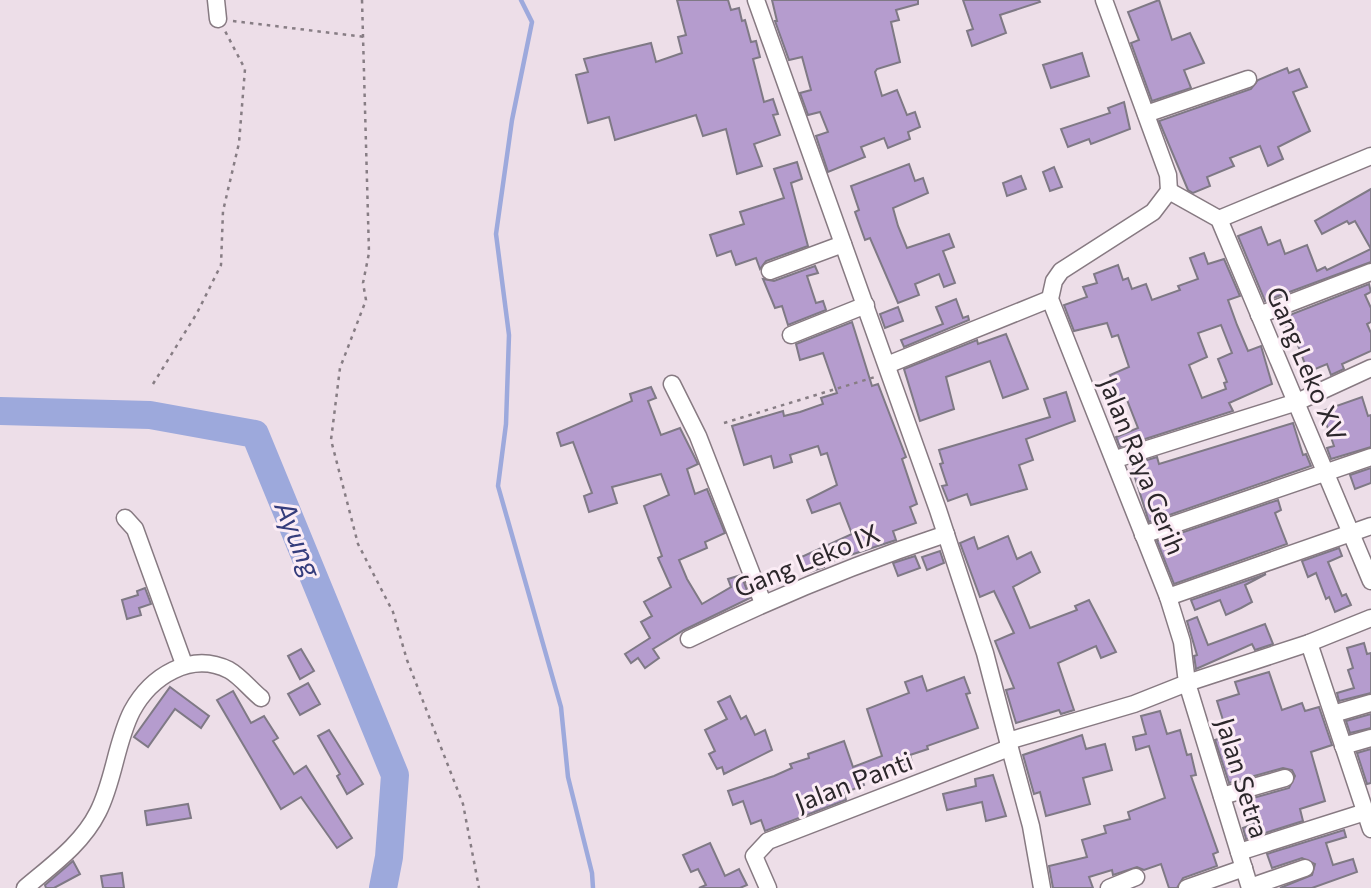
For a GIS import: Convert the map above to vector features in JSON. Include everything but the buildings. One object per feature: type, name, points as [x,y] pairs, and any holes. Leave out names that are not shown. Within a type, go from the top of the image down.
[{"type":"street","points":[[216,0],[218,19]]},
{"type":"street","points":[[756,0],[866,305],[985,653],[1031,827],[1042,888]]},
{"type":"street","points":[[888,369],[1050,299],[1054,281],[1061,271],[1153,212],[1169,191],[1168,176],[1104,0]]},
{"type":"street","points":[[1146,114],[1248,79]]},
{"type":"street","points":[[1169,191],[1219,219],[1371,156]]},
{"type":"street","name":"Gang Leko XV","points":[[1219,219],[1371,581]]},
{"type":"street","points":[[770,271],[843,244]]},
{"type":"street","points":[[1259,315],[1371,272]]},
{"type":"street","name":"Jalan Raya Gerih","points":[[1050,299],[1116,459],[1168,597],[1182,642],[1187,683]]},
{"type":"street","points":[[791,335],[866,305]]},
{"type":"street","points":[[1116,459],[1297,402],[1371,368]]},
{"type":"street","points":[[672,384],[698,436],[764,603]]},
{"type":"street","points":[[1143,535],[1371,457]]},
{"type":"street","points":[[125,518],[135,529],[184,664]]},
{"type":"street","points":[[1168,597],[1371,526]]},
{"type":"street","name":"Gang Leko IX","points":[[689,639],[764,603],[946,534]]},
{"type":"street","points":[[1009,745],[1309,643],[1371,618]]},
{"type":"street","points":[[1309,643],[1371,829]]},
{"type":"street","points":[[25,888],[84,837],[100,810],[132,711],[156,681],[184,664],[203,662],[230,671],[261,698]]},
{"type":"street","name":"Jalan Setra","points":[[1187,683],[1250,888]]},
{"type":"street","points":[[1333,714],[1371,703]]},
{"type":"street","points":[[1343,746],[1371,738]]},
{"type":"street","name":"Jalan Panti","points":[[768,888],[754,856],[768,841],[1009,745]]},
{"type":"street","points":[[1222,796],[1285,778]]},
{"type":"street","points":[[1188,888],[1241,860],[1365,812]]},
{"type":"street","points":[[1250,888],[1305,868]]},
{"type":"street","points":[[1109,888],[1136,877]]},
{"type":"path","points":[[362,0],[369,253],[363,283],[366,300],[340,368],[331,440],[358,544],[393,612],[407,660],[463,804],[479,888]]},
{"type":"path","points":[[218,19],[365,37]]},
{"type":"path","points":[[153,384],[197,313],[222,265],[223,211],[239,143],[245,69],[218,19]]},
{"type":"path","points":[[724,423],[888,369]]},
{"type":"waterway","points":[[521,0],[532,22],[512,120],[496,234],[509,335],[506,424],[498,486],[561,707],[568,777],[592,873],[593,888]]},
{"type":"waterway","name":"Ayung","points":[[0,411],[150,415],[255,434],[395,775],[389,857],[383,888]]}]
